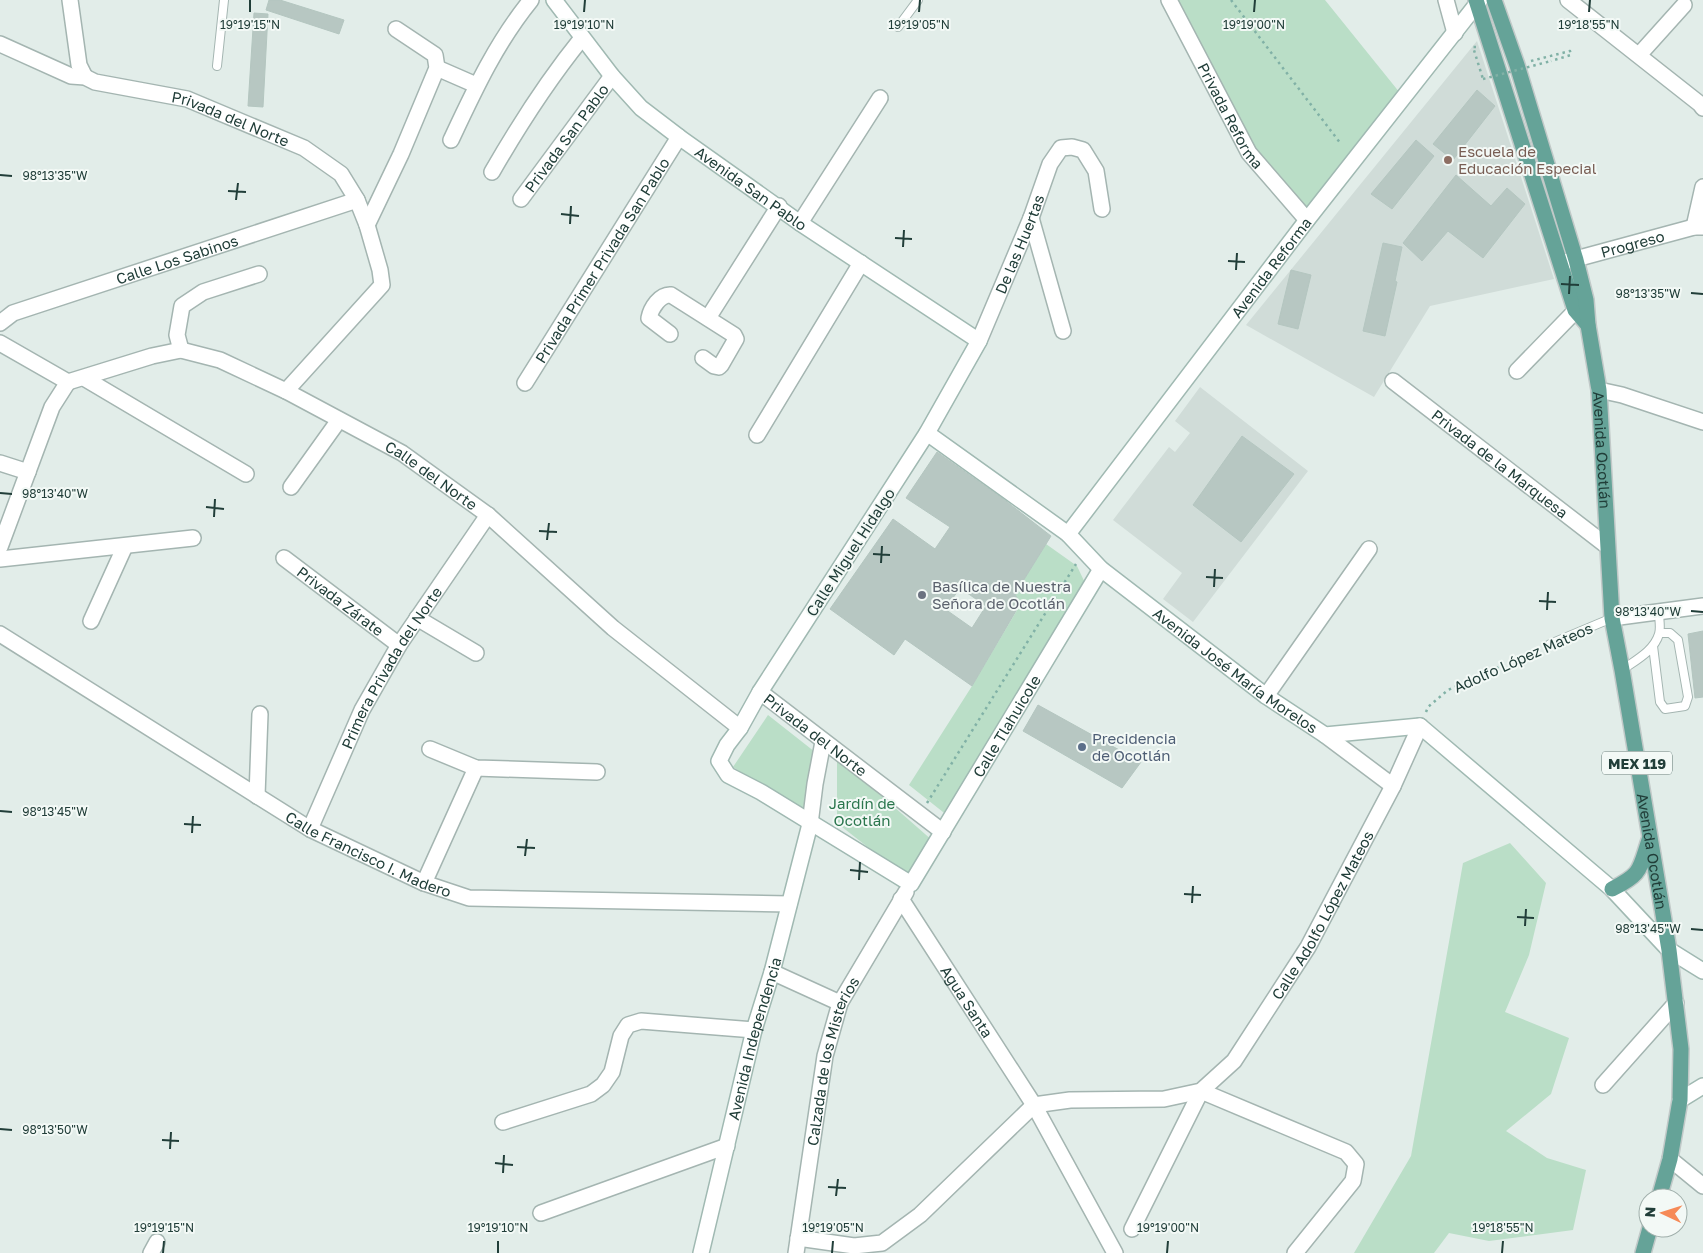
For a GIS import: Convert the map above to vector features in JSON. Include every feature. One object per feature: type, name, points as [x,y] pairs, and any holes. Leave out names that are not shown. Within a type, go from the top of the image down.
[{"type":"main road","name":"Avenida Ocotlán","points":[[1494,0],[1517,65],[1576,260],[1580,305]]},
{"type":"main road","name":"Avenida Ocotlán","points":[[1478,1],[1561,263],[1588,325],[1599,390],[1612,618],[1669,950],[1681,1049],[1680,1100],[1670,1159],[1662,1188]]},
{"type":"main road","points":[[1612,889],[1630,880],[1640,870],[1650,838]]},
{"type":"main road","points":[[1643,1253],[1647,1238]]},
{"type":"street","points":[[70,0],[79,65],[85,77]]},
{"type":"street","points":[[451,140],[476,85],[512,23],[531,0]]},
{"type":"street","name":"Avenida San Pablo","points":[[554,0],[612,76],[642,108],[679,137],[779,206],[800,223],[979,341]]},
{"type":"street","name":"Privada Reforma","points":[[1169,0],[1249,153],[1307,220]]},
{"type":"street","points":[[1446,0],[1455,33]]},
{"type":"street","points":[[1568,0],[1703,108]]},
{"type":"street","name":"Avenida Reforma","points":[[1068,534],[1307,220],[1455,33],[1478,1]]},
{"type":"street","points":[[1639,55],[1684,5]]},
{"type":"street","points":[[367,226],[401,154],[437,68],[435,55],[396,29]]},
{"type":"street","points":[[492,172],[534,102],[582,38]]},
{"type":"street","name":"Privada del Norte","points":[[0,44],[71,76],[85,77],[95,82],[187,99],[304,148],[341,174],[356,200],[367,226],[380,270],[382,285],[286,392]]},
{"type":"street","points":[[437,68],[476,85]]},
{"type":"street","name":"Privada San Pablo","points":[[521,199],[612,76]]},
{"type":"street","points":[[800,223],[880,98]]},
{"type":"street","name":"Privada Primer Privada San Pablo","points":[[525,383],[679,137]]},
{"type":"street","name":"De las Huertas","points":[[979,341],[1031,218],[1050,164],[1061,148],[1083,150],[1096,171],[1102,209]]},
{"type":"street","points":[[1699,227],[1703,187]]},
{"type":"street","name":"Calle Los Sabinos","points":[[0,323],[13,313],[356,200]]},
{"type":"street","points":[[708,318],[779,206]]},
{"type":"street","points":[[1031,218],[1063,331]]},
{"type":"street","name":"Progreso","points":[[1561,263],[1699,227]]},
{"type":"street","points":[[757,435],[861,262]]},
{"type":"street","points":[[181,350],[177,335],[182,306],[203,292],[259,274]]},
{"type":"street","points":[[670,334],[649,318],[661,296],[666,294],[671,295],[734,335],[736,339],[721,365],[714,366],[703,358]]},
{"type":"street","points":[[1517,371],[1580,305]]},
{"type":"street","name":"Calle Miguel Hidalgo","points":[[810,824],[761,792],[728,775],[719,761],[760,692],[927,433],[979,341]]},
{"type":"street","points":[[0,343],[68,382],[52,407],[0,547]]},
{"type":"street","name":"Calle del Norte","points":[[68,382],[152,356],[181,350],[220,360],[286,392],[402,453],[488,515],[612,628],[740,728]]},
{"type":"street","points":[[84,378],[246,474]]},
{"type":"street","name":"Privada de la Marquesa","points":[[1393,381],[1607,546]]},
{"type":"street","points":[[1599,390],[1622,395],[1703,422]]},
{"type":"street","points":[[291,487],[340,420]]},
{"type":"street","name":"Avenida José María Morelos","points":[[927,433],[1068,534],[1101,569],[1266,696],[1325,735],[1420,726]]},
{"type":"street","points":[[0,463],[28,472]]},
{"type":"street","name":"Primera Privada del Norte","points":[[310,829],[362,710],[399,645],[488,515]]},
{"type":"street","points":[[0,559],[193,538]]},
{"type":"street","points":[[91,621],[124,546]]},
{"type":"street","points":[[1266,696],[1369,549]]},
{"type":"street","name":"Privada Zárate","points":[[284,558],[399,645]]},
{"type":"street","name":"Calle Tlahuicole","points":[[911,884],[1101,569]]},
{"type":"street","points":[[1612,618],[1703,606]]},
{"type":"street","points":[[418,618],[476,653]]},
{"type":"street","name":"Calle Francisco I. Madero","points":[[0,634],[310,829],[424,883],[469,898],[789,904]]},
{"type":"street","name":"Privada del Norte","points":[[760,692],[943,832]]},
{"type":"street","points":[[257,796],[260,714]]},
{"type":"street","points":[[1420,726],[1612,889],[1669,950],[1703,971]]},
{"type":"street","name":"Calle Adolfo López Mateos","points":[[1132,1229],[1202,1091],[1234,1061],[1308,948],[1393,786],[1420,726]]},
{"type":"street","points":[[1325,735],[1393,786]]},
{"type":"street","name":"Avenida Independencia","points":[[701,1253],[754,1030],[772,972],[810,824],[823,742]]},
{"type":"street","points":[[430,749],[476,768],[597,772]]},
{"type":"street","points":[[424,883],[476,768]]},
{"type":"street","points":[[810,824],[911,884]]},
{"type":"street","name":"Calzada de los Misterios","points":[[797,1246],[825,1056],[840,1003],[911,884]]},
{"type":"street","name":"Agua Santa","points":[[901,899],[1034,1105],[1115,1253]]},
{"type":"street","points":[[772,972],[840,1003]]},
{"type":"street","points":[[1603,1085],[1676,1003]]},
{"type":"street","points":[[503,1122],[591,1094],[604,1085],[612,1072],[621,1036],[628,1025],[641,1021],[754,1030]]},
{"type":"street","points":[[1680,1100],[1703,1086]]},
{"type":"street","points":[[797,1246],[854,1246],[882,1243],[920,1215],[1034,1105],[1070,1100],[1164,1099],[1202,1091],[1346,1152],[1356,1164],[1353,1181],[1295,1253]]},
{"type":"street","points":[[541,1213],[727,1146]]},
{"type":"street","points":[[1670,1159],[1703,1186]]},
{"type":"lane","points":[[217,66],[224,0]]},
{"type":"lane","points":[[898,27],[918,0]]},
{"type":"lane","points":[[1622,670],[1648,652],[1652,646],[1660,633],[1659,613]]},
{"type":"lane","name":"Adolfo López Mateos","points":[[1550,644],[1612,618]]},
{"type":"lane","points":[[1652,646],[1660,702],[1666,710],[1685,706],[1688,697],[1678,640],[1670,633],[1660,633]]},
{"type":"path","points":[[1231,0],[1341,144]]},
{"type":"path","points":[[1473,47],[1483,79],[1571,55],[1570,51],[1537,60]]},
{"type":"path","points":[[919,815],[1084,550]]},
{"type":"path","name":"Adolfo López Mateos","points":[[1420,726],[1428,707],[1448,690],[1550,644]]},
{"type":"shaded area","name":"Escuela de Educación Especial","points":[[1477,41],[1554,279],[1430,306],[1374,397],[1246,325]]},
{"type":"shaded area","points":[[1200,387],[1308,471],[1193,622],[1163,599],[1182,573],[1113,520],[1169,447],[1175,452],[1190,433],[1175,421]]},
{"type":"green space","points":[[1173,0],[1325,0],[1400,93],[1306,212],[1256,152]]},
{"type":"green space","points":[[1046,544],[1077,566],[1086,585],[948,816],[909,785],[972,686],[1020,605],[1015,594]]},
{"type":"green space","points":[[768,715],[815,752],[804,814],[733,767]]},
{"type":"green space","name":"Jardín de Ocotlán","points":[[837,757],[933,841],[911,881],[837,823]]},
{"type":"green space","points":[[1510,843],[1546,883],[1529,955],[1505,1012],[1569,1038],[1551,1094],[1506,1131],[1547,1158],[1586,1170],[1573,1230],[1489,1241],[1449,1233],[1434,1253],[1354,1253],[1411,1156],[1463,863]]},
{"type":"building","points":[[269,0],[280,0],[344,20],[339,34],[266,10]]},
{"type":"building","points":[[254,13],[268,14],[263,107],[248,106]]},
{"type":"building","points":[[1477,90],[1495,106],[1453,160],[1433,144]]},
{"type":"building","points":[[1416,140],[1434,156],[1392,209],[1371,194]]},
{"type":"building","points":[[1456,175],[1491,206],[1507,188],[1525,204],[1483,258],[1448,231],[1422,261],[1403,243]]},
{"type":"building","points":[[1383,243],[1402,247],[1395,281],[1397,282],[1385,336],[1363,331]]},
{"type":"building","points":[[1291,270],[1311,275],[1298,329],[1278,324]]},
{"type":"building","points":[[1242,436],[1294,474],[1241,542],[1193,505]]},
{"type":"building","points":[[937,452],[1002,498],[1051,536],[1015,594],[1020,604],[972,686],[905,639],[894,655],[830,609],[893,519],[935,549],[950,527],[906,498]],"holes":[[[960,588],[986,606],[972,628],[945,609]]]},
{"type":"building","points":[[1703,631],[1703,697],[1695,698],[1688,634]]},
{"type":"building","name":"Precidencia de Ocotlán","points":[[1038,705],[1141,762],[1122,788],[1023,731]]},
{"type":"place","name":"Escuela de Educación Especial","points":[[1448,160]]},
{"type":"place","name":"Basílica de Nuestra Señora de Ocotlán","points":[[922,595]]},
{"type":"place","name":"Precidencia de Ocotlán","points":[[1082,747]]}]
